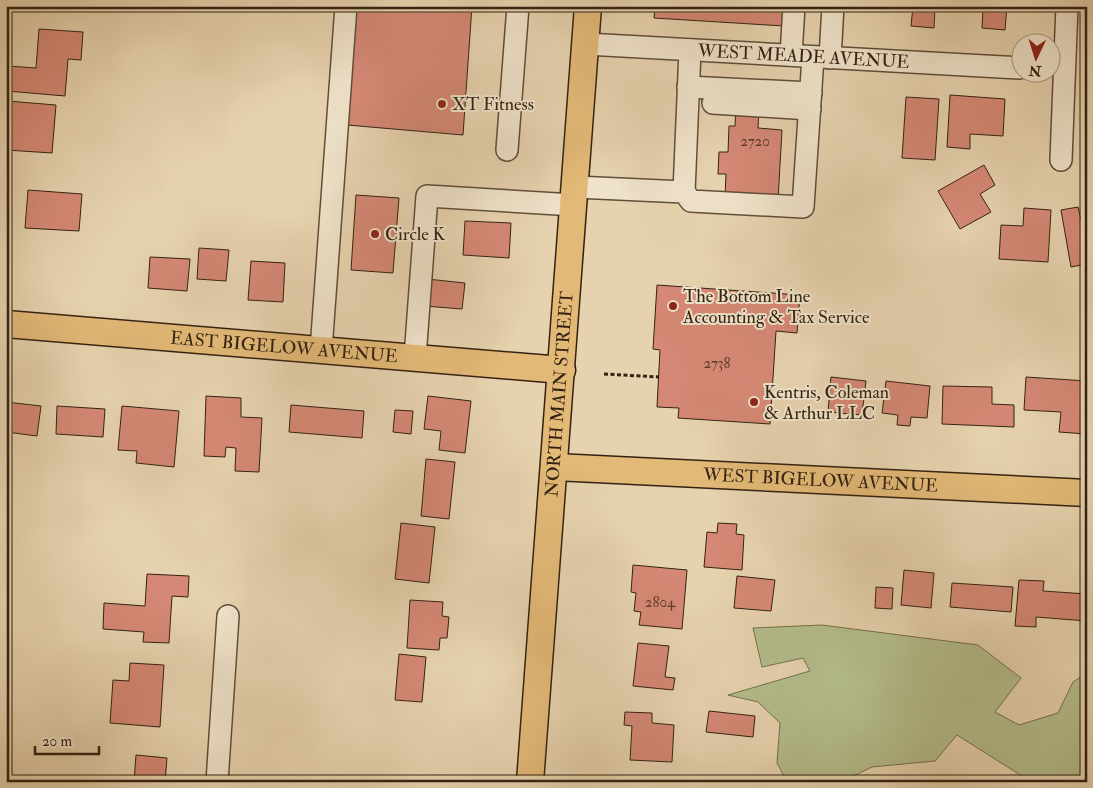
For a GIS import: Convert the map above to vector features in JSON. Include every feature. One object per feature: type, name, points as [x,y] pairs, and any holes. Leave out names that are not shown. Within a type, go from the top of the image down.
[{"type":"main road","name":"NORTH MAIN STREET","points":[[530,782],[588,6]]},
{"type":"main road","name":"EAST BIGELOW AVENUE","points":[[6,324],[562,370]]},
{"type":"main road","name":"WEST BIGELOW AVENUE","points":[[555,466],[1087,493]]},
{"type":"street","points":[[321,350],[346,6]]},
{"type":"street","points":[[507,150],[518,6]]},
{"type":"street","points":[[791,55],[794,6]]},
{"type":"street","points":[[690,50],[684,192],[691,201],[803,207],[810,108],[833,6]]},
{"type":"street","points":[[1060,53],[1068,6]]},
{"type":"street","name":"WEST MEADE AVENUE","points":[[586,44],[1010,67]]},
{"type":"street","points":[[1058,82],[1061,160]]},
{"type":"street","points":[[688,101],[810,108]]},
{"type":"street","points":[[688,101],[810,108]]},
{"type":"street","points":[[415,357],[427,196],[575,196],[684,192]]},
{"type":"street","points":[[217,782],[228,616]]},
{"type":"path","points":[[604,374],[659,377]]},
{"type":"green space","points":[[822,625],[978,645],[1021,678],[995,712],[1019,725],[1058,713],[1073,682],[1087,673],[1087,782],[1035,782],[1025,778],[957,735],[935,761],[872,767],[841,782],[787,782],[777,763],[780,723],[758,702],[728,695],[810,671],[803,658],[762,667],[753,628]]},
{"type":"building","points":[[356,6],[472,6],[463,135],[347,125]]},
{"type":"building","points":[[655,6],[785,6],[784,26],[654,18]]},
{"type":"building","points":[[913,6],[944,6],[944,8],[935,7],[934,28],[911,26]]},
{"type":"building","points":[[958,6],[1007,6],[1005,30],[982,28],[983,10],[958,9]]},
{"type":"building","points":[[39,29],[83,32],[81,60],[68,59],[65,96],[7,91],[8,66],[36,68]]},
{"type":"building","points":[[737,82],[760,84],[758,128],[782,130],[778,200],[725,197],[726,174],[718,174],[719,152],[728,152],[729,126],[735,126]]},
{"type":"building","points":[[950,95],[1005,99],[1003,136],[970,134],[970,149],[947,147]]},
{"type":"building","points":[[906,97],[939,99],[935,160],[902,158]]},
{"type":"building","points":[[7,101],[56,105],[52,153],[6,150]]},
{"type":"building","points":[[984,165],[995,185],[980,194],[991,212],[960,229],[938,191]]},
{"type":"building","points":[[28,190],[82,194],[79,231],[25,228]]},
{"type":"building","name":"Circle K","points":[[356,195],[399,198],[393,273],[351,270]]},
{"type":"building","points":[[1078,207],[1082,224],[1087,223],[1087,264],[1071,267],[1061,210]]},
{"type":"building","points":[[1024,208],[1051,210],[1048,262],[999,259],[1001,225],[1023,226]]},
{"type":"building","points":[[465,221],[511,223],[509,258],[463,255]]},
{"type":"building","points":[[199,248],[229,250],[226,281],[197,279]]},
{"type":"building","points":[[150,257],[190,259],[187,291],[148,288]]},
{"type":"building","points":[[251,261],[285,263],[283,302],[248,300]]},
{"type":"building","points":[[427,279],[465,283],[462,309],[425,306]]},
{"type":"building","points":[[657,285],[800,295],[797,333],[776,331],[770,424],[678,418],[679,408],[657,407],[660,350],[653,349]]},
{"type":"building","points":[[831,377],[866,381],[862,415],[828,412]]},
{"type":"building","points":[[1026,377],[1087,381],[1086,434],[1059,432],[1061,412],[1024,410]]},
{"type":"building","points":[[886,381],[930,386],[927,418],[911,417],[910,426],[897,425],[898,415],[882,413]]},
{"type":"building","points":[[943,386],[992,387],[992,404],[1014,405],[1014,427],[942,424]]},
{"type":"building","points":[[206,396],[241,398],[241,417],[262,418],[259,472],[235,471],[236,448],[226,447],[225,457],[204,456]]},
{"type":"building","points":[[428,396],[471,401],[465,453],[439,450],[441,431],[424,429]]},
{"type":"building","points":[[6,402],[41,406],[37,436],[6,432]]},
{"type":"building","points":[[291,405],[364,411],[362,438],[289,432]]},
{"type":"building","points":[[57,406],[105,409],[103,437],[56,434]]},
{"type":"building","points":[[122,406],[179,411],[174,467],[136,463],[137,451],[118,450]]},
{"type":"building","points":[[395,410],[413,411],[411,434],[393,432]]},
{"type":"building","points":[[426,459],[455,462],[449,519],[421,516]]},
{"type":"building","points":[[401,523],[435,527],[429,583],[395,579]]},
{"type":"building","points":[[718,523],[737,524],[736,534],[744,535],[742,570],[704,567],[707,532],[717,533]]},
{"type":"building","points":[[633,565],[687,570],[682,629],[639,625],[641,612],[634,611],[636,593],[631,592]]},
{"type":"building","points":[[904,570],[934,573],[931,608],[901,605]]},
{"type":"building","points":[[147,574],[189,576],[188,597],[172,596],[169,643],[143,642],[144,632],[103,629],[104,603],[145,606]]},
{"type":"building","points":[[737,576],[775,580],[771,611],[734,608]]},
{"type":"building","points":[[1019,580],[1044,581],[1043,591],[1087,594],[1087,621],[1036,617],[1036,627],[1015,626]]},
{"type":"building","points":[[952,583],[1013,587],[1011,612],[950,607]]},
{"type":"building","points":[[876,587],[893,588],[892,609],[875,608]]},
{"type":"building","points":[[410,600],[443,602],[442,616],[449,617],[447,638],[440,638],[439,650],[407,648]]},
{"type":"building","points":[[638,643],[669,646],[665,677],[675,678],[673,690],[633,686]]},
{"type":"building","points":[[399,654],[426,657],[422,702],[395,700]]},
{"type":"building","points":[[130,663],[164,665],[160,727],[110,723],[113,680],[129,681]]},
{"type":"building","points":[[709,711],[755,716],[753,737],[706,732]]},
{"type":"building","points":[[625,712],[652,713],[652,723],[674,725],[672,762],[630,760],[632,726],[624,725]]},
{"type":"building","points":[[136,755],[167,758],[165,782],[134,782]]},
{"type":"place","name":"XT Fitness","points":[[442,104]]},
{"type":"place","name":"Circle K","points":[[375,234]]},
{"type":"place","name":"The Bottom Line Accounting & Tax Service","points":[[673,306]]},
{"type":"place","name":"Kentris, Coleman & Arthur LLC","points":[[754,402]]}]
